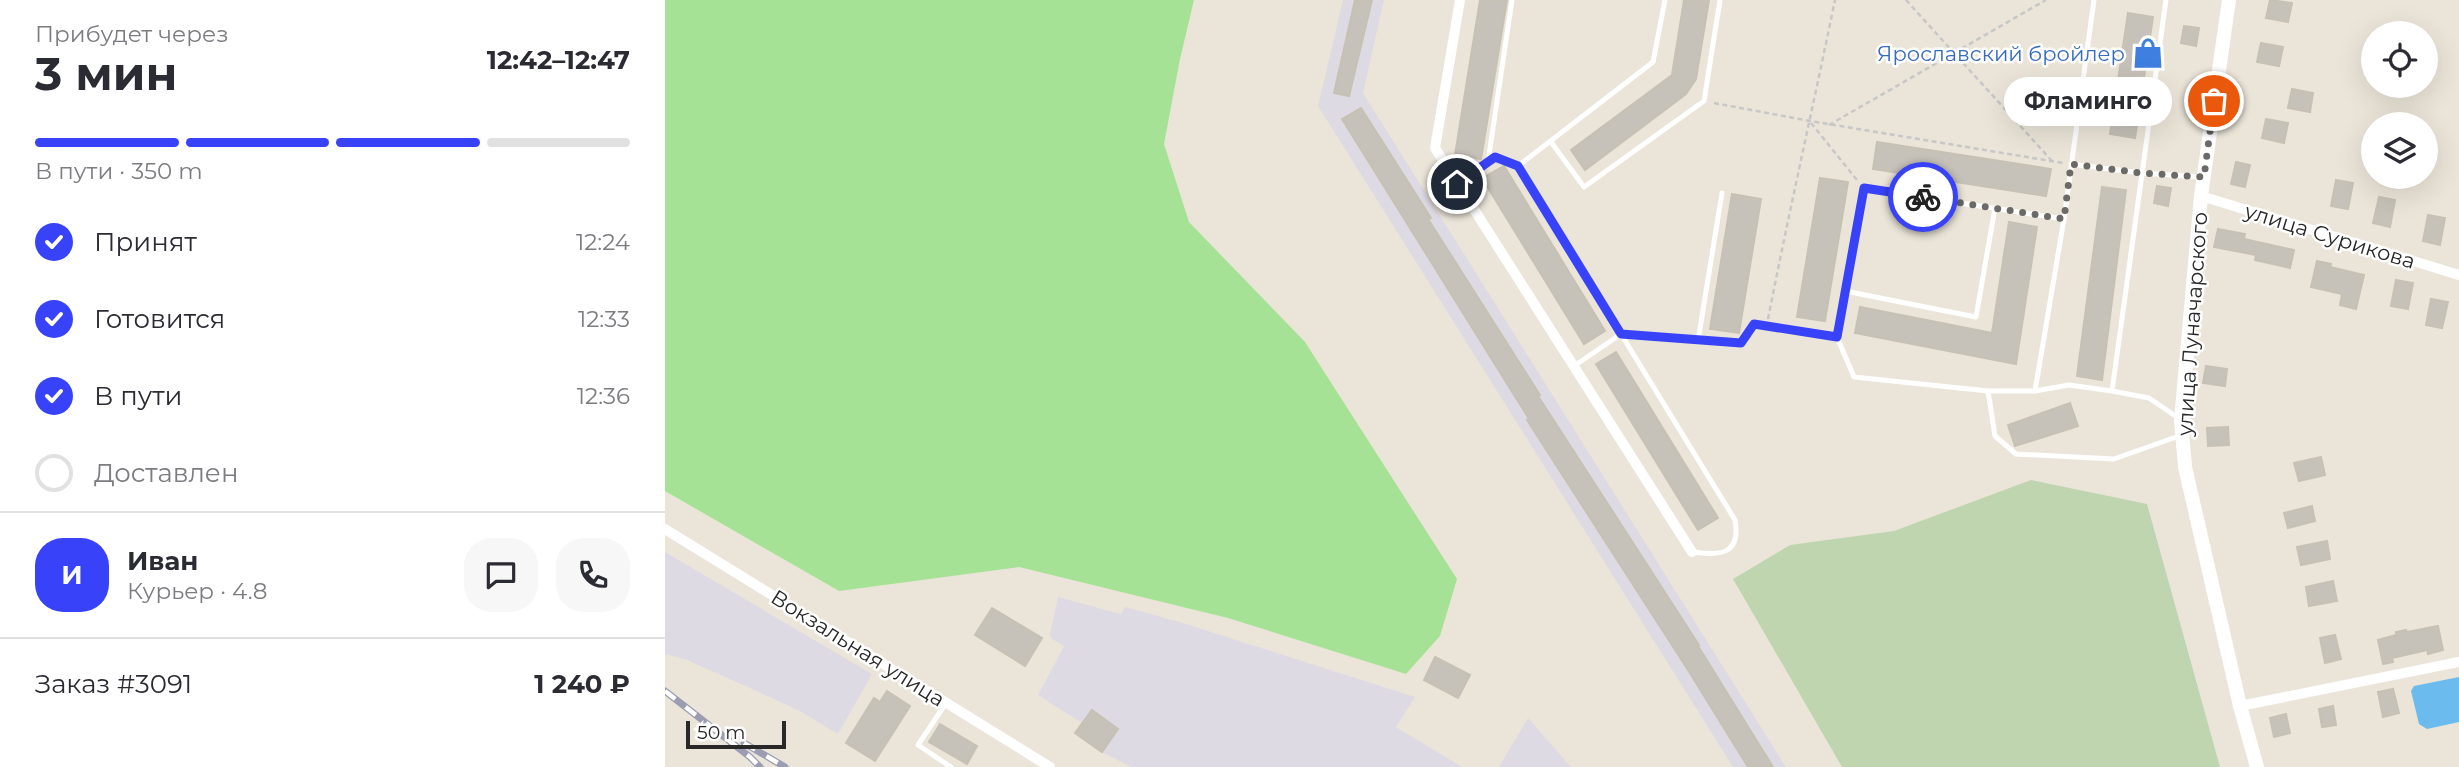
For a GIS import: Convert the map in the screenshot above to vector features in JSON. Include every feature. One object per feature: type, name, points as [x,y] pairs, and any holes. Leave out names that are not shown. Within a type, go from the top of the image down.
[{"type":"street","points":[[1460,0],[1435,148],[1692,552]]},
{"type":"street","name":"улица Луначарского","points":[[2229,0],[2201,196],[2181,420],[2185,467],[2240,706],[2257,767]]},
{"type":"street","name":"улица Сурикова","points":[[2201,196],[2459,275]]},
{"type":"street","name":"Вокзальная улица","points":[[665,529],[1050,767]]},
{"type":"street","points":[[2240,706],[2459,662]]},
{"type":"lane","points":[[1488,162],[1512,0]]},
{"type":"lane","points":[[1518,166],[1653,62],[1665,0]]},
{"type":"lane","points":[[1551,142],[1584,187],[1704,101],[1720,0]]},
{"type":"lane","points":[[2035,391],[2064,219],[2094,0]]},
{"type":"lane","points":[[2112,391],[2166,0]]},
{"type":"lane","points":[[1457,184],[1495,157],[1518,166],[1735,520],[1738,533],[1734,544],[1727,551],[1712,555],[1692,552]]},
{"type":"lane","points":[[2071,164],[2141,173],[2204,177]]},
{"type":"lane","points":[[2064,219],[1864,188],[1837,337],[1854,377],[1987,391],[2035,391],[2069,385],[2149,398],[2181,420]]},
{"type":"lane","points":[[1699,341],[1722,193]]},
{"type":"lane","points":[[1845,291],[1976,317],[1995,208]]},
{"type":"lane","points":[[1574,366],[1621,334],[1741,343],[1754,324],[1837,337]]},
{"type":"lane","points":[[1987,391],[1996,436],[2016,454],[2114,459],[2182,435]]},
{"type":"lane","points":[[946,703],[918,745],[951,767]]},
{"type":"path","points":[[1767,326],[1794,184],[1835,0]]},
{"type":"path","points":[[1906,0],[2052,161]]},
{"type":"path","points":[[1829,125],[2046,0]]},
{"type":"path","points":[[1704,101],[1829,125],[2071,164]]},
{"type":"path","points":[[1810,121],[1864,188]]},
{"type":"shaded area","points":[[1343,0],[1384,0],[1363,93],[1786,767],[1733,767],[1318,106]]},
{"type":"shaded area","points":[[665,552],[872,674],[838,734],[798,710],[687,660],[665,654]]},
{"type":"shaded area","points":[[1058,597],[1121,614],[1125,607],[1183,623],[1415,697],[1396,727],[1462,767],[1131,767],[1102,752],[1075,733],[1082,723],[1038,695],[1064,646],[1052,639],[1050,634]]},
{"type":"shaded area","points":[[1528,718],[1571,767],[1499,767]]},
{"type":"green space","points":[[665,0],[1194,0],[1164,144],[1189,222],[1305,342],[1457,579],[1440,636],[1406,674],[1228,618],[1019,567],[839,591],[665,491]]},
{"type":"green space","points":[[2031,480],[2147,504],[2220,767],[1842,767],[1733,579],[1790,545],[1894,531]]},
{"type":"water","points":[[2459,677],[2459,722],[2427,729],[2419,724],[2411,691],[2414,686]]},
{"type":"building","points":[[1355,0],[1372,0],[1349,96],[1334,93]]},
{"type":"building","points":[[1480,0],[1507,0],[1481,159],[1455,155]]},
{"type":"building","points":[[1684,0],[1709,0],[1696,79],[1686,94],[1585,170],[1571,150],[1672,75]]},
{"type":"building","points":[[2270,0],[2292,3],[2288,22],[2266,18]]},
{"type":"building","points":[[2128,13],[2153,17],[2135,138],[2110,134]]},
{"type":"building","points":[[2184,26],[2199,28],[2196,46],[2181,43]]},
{"type":"building","points":[[2261,43],[2283,47],[2279,66],[2257,62]]},
{"type":"building","points":[[2292,89],[2313,93],[2310,112],[2288,108]]},
{"type":"building","points":[[1361,108],[1540,395],[1538,396],[1699,645],[1773,767],[1748,767],[1527,420],[1529,419],[1342,119]]},
{"type":"building","points":[[2266,119],[2288,123],[2284,143],[2262,138]]},
{"type":"building","points":[[1877,142],[2051,169],[2046,196],[1873,169]]},
{"type":"building","points":[[2236,162],[2250,165],[2245,187],[2231,184]]},
{"type":"building","points":[[1504,166],[1605,331],[1584,344],[1482,178]]},
{"type":"building","points":[[1820,178],[1848,182],[1825,321],[1797,317]]},
{"type":"building","points":[[2336,180],[2353,183],[2348,209],[2331,206]]},
{"type":"building","points":[[2157,186],[2171,188],[2168,206],[2154,203]]},
{"type":"building","points":[[2102,187],[2126,190],[2102,380],[2077,376]]},
{"type":"building","points":[[1732,194],[1761,199],[1739,333],[1710,329]]},
{"type":"building","points":[[2379,197],[2395,200],[2390,227],[2373,223]]},
{"type":"building","points":[[2428,215],[2445,218],[2440,245],[2423,241]]},
{"type":"building","points":[[2009,222],[2037,227],[2016,364],[1855,333],[1860,307],[1992,333]]},
{"type":"building","points":[[2218,229],[2245,234],[2244,239],[2294,250],[2290,268],[2255,260],[2256,255],[2214,247]]},
{"type":"building","points":[[2317,261],[2364,275],[2356,309],[2340,305],[2342,294],[2311,287]]},
{"type":"building","points":[[2396,280],[2413,283],[2408,309],[2391,306]]},
{"type":"building","points":[[2431,299],[2448,302],[2442,328],[2426,325]]},
{"type":"building","points":[[1616,352],[1718,518],[1698,530],[1596,364]]},
{"type":"building","points":[[2206,366],[2227,369],[2225,386],[2203,383]]},
{"type":"building","points":[[2070,403],[2078,426],[2015,446],[2008,425]]},
{"type":"building","points":[[2228,427],[2229,445],[2208,446],[2207,428]]},
{"type":"building","points":[[2321,457],[2325,475],[2299,481],[2294,463]]},
{"type":"building","points":[[2312,506],[2315,521],[2288,528],[2284,513]]},
{"type":"building","points":[[2327,541],[2330,559],[2301,565],[2297,547]]},
{"type":"building","points":[[2333,581],[2337,601],[2309,606],[2306,587]]},
{"type":"building","points":[[992,608],[1042,638],[1025,666],[975,635]]},
{"type":"building","points":[[2438,626],[2443,650],[2428,654],[2427,650],[2392,658],[2393,662],[2383,664],[2378,640],[2396,635],[2396,632]]},
{"type":"building","points":[[2335,635],[2341,659],[2325,663],[2320,638]]},
{"type":"building","points":[[1435,657],[1470,675],[1458,698],[1424,680]]},
{"type":"building","points":[[2393,689],[2399,713],[2383,717],[2378,692]]},
{"type":"building","points":[[887,691],[910,706],[875,761],[846,743],[874,698],[880,702]]},
{"type":"building","points":[[2333,706],[2336,725],[2322,727],[2319,709]]},
{"type":"building","points":[[1092,710],[1118,729],[1102,752],[1075,733]]},
{"type":"building","points":[[2286,714],[2290,733],[2274,737],[2270,718]]},
{"type":"building","points":[[940,724],[977,746],[967,764],[929,742]]},
{"type":"railway","points":[[665,691],[760,767]]},
{"type":"railway","points":[[744,743],[785,767]]},
{"type":"way so far","points":[[1923,197],[2064,219],[2071,164],[2141,173],[2204,177],[2214,101]]},
{"type":"place","name":"Ярославский бройлер","points":[[2148,53]]},
{"type":"place","name":"Фламинго","points":[[2214,101]]},
{"type":"route","points":[[1457,184],[1495,157],[1518,166],[1621,334],[1741,343],[1754,324],[1837,337],[1864,188],[1923,197]]}]
